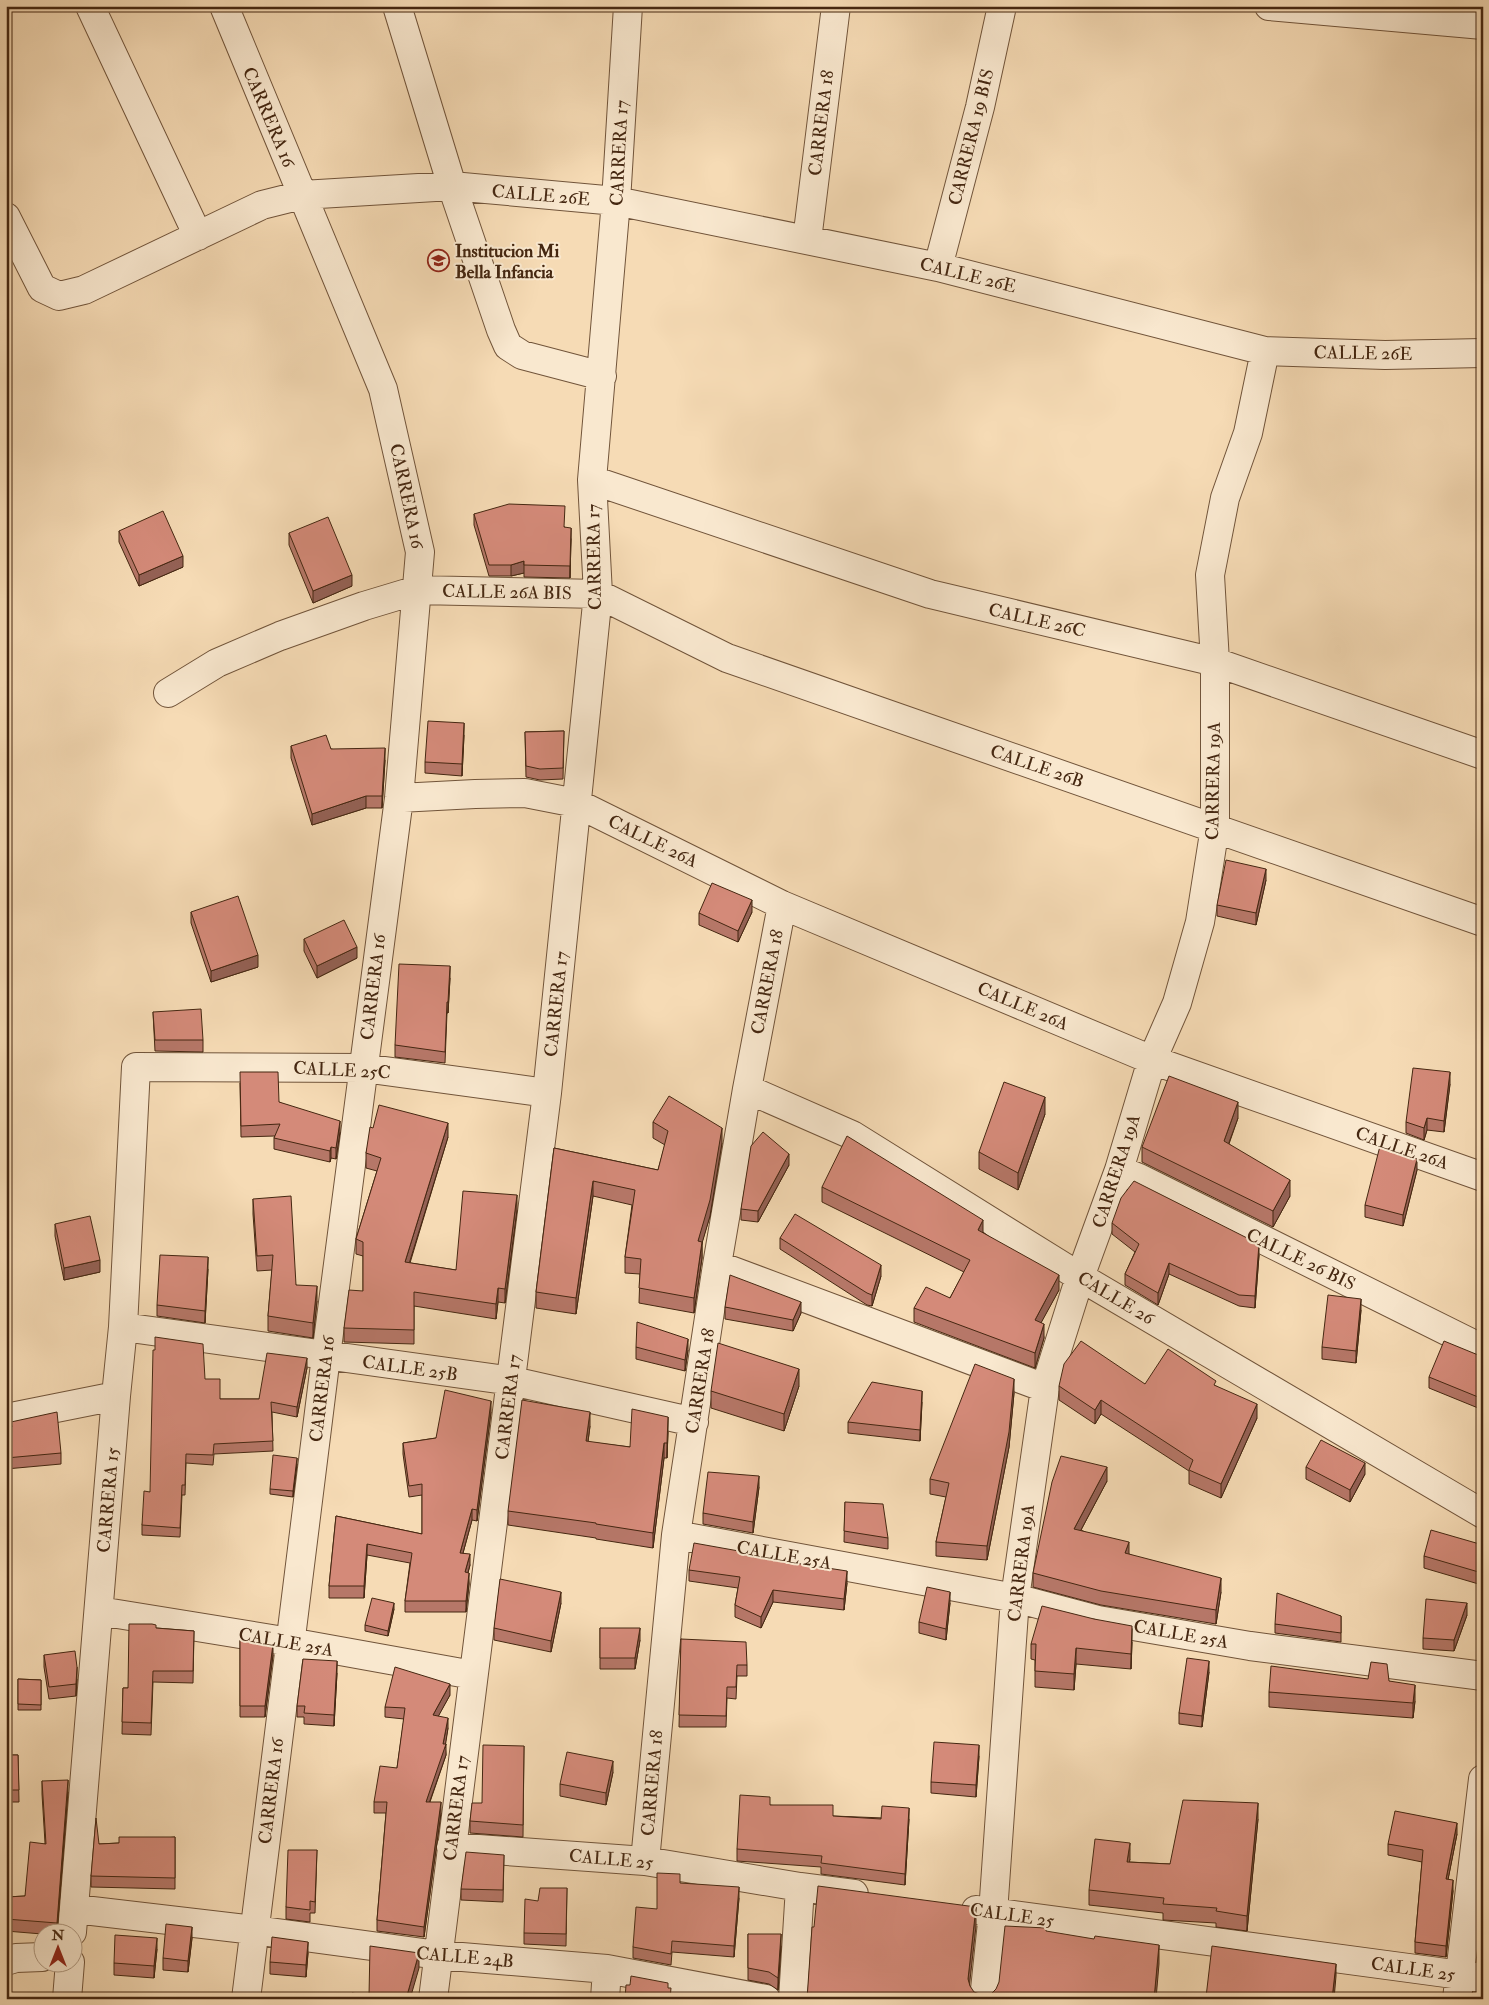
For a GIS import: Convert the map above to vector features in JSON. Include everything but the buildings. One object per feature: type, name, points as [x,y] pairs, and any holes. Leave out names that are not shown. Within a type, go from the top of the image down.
[{"type":"street","points":[[90,6],[198,236]]},
{"type":"street","name":"CARRERA 16","points":[[224,6],[382,389],[420,552],[398,798],[246,1999]]},
{"type":"street","points":[[397,6],[452,186],[508,346],[522,355],[602,376]]},
{"type":"street","name":"CARRERA 17","points":[[433,1999],[547,1093],[598,594],[592,480],[616,202],[628,6]]},
{"type":"street","name":"CARRERA 18","points":[[807,240],[836,6]]},
{"type":"street","name":"CARRERA 19 BIS","points":[[938,267],[980,107],[1002,6]]},
{"type":"street","points":[[1269,6],[1483,25]]},
{"type":"street","name":"CALLE 26E","points":[[6,217],[42,288],[59,296],[84,290],[262,205],[302,194],[452,186],[616,202],[807,240],[938,267],[1265,351],[1385,355],[1483,353]]},
{"type":"street","name":"CARRERA 19A","points":[[984,1999],[993,1913],[1015,1598],[1045,1388],[1080,1277],[1119,1170],[1152,1060],[1177,1003],[1200,922],[1215,827],[1215,662],[1210,575],[1225,498],[1248,433],[1265,351]]},
{"type":"street","name":"CALLE 26C","points":[[592,480],[930,594],[1215,662],[1483,755]]},
{"type":"street","name":"CALLE 26A BIS","points":[[168,693],[217,663],[280,636],[364,606],[417,590],[598,594]]},
{"type":"street","name":"CALLE 26B","points":[[598,594],[728,658],[1483,922]]},
{"type":"street","name":"CALLE 26A","points":[[398,798],[525,793],[576,803],[782,905],[1152,1060],[1483,1177]]},
{"type":"street","name":"CARRERA 18","points":[[645,1861],[676,1535],[717,1265],[747,1089],[782,905]]},
{"type":"street","name":"CALLE 25C","points":[[136,1067],[363,1068],[547,1093]]},
{"type":"street","name":"CARRERA 15","points":[[74,1921],[123,1327],[136,1067]]},
{"type":"street","name":"CALLE 26","points":[[747,1089],[852,1135],[1080,1277],[1483,1514]]},
{"type":"street","name":"CALLE 26 BIS","points":[[1119,1170],[1139,1178],[1483,1349]]},
{"type":"street","points":[[717,1265],[1045,1388]]},
{"type":"street","name":"CALLE 25B","points":[[123,1327],[512,1381],[694,1422]]},
{"type":"street","points":[[6,1418],[116,1396]]},
{"type":"street","name":"CALLE 25A","points":[[676,1535],[1015,1598],[1098,1620],[1250,1646],[1483,1676]]},
{"type":"street","name":"CALLE 25A","points":[[99,1610],[473,1675]]},
{"type":"street","points":[[1467,1984],[1483,1780]]},
{"type":"street","name":"CALLE 25","points":[[451,1847],[645,1861],[800,1887],[877,1897]]},
{"type":"street","points":[[793,1999],[800,1887]]},
{"type":"street","name":"CALLE 25","points":[[954,1908],[1467,1984]]},
{"type":"street","name":"CALLE 24B","points":[[74,1921],[254,1930],[438,1955],[607,1969],[766,1999]]},
{"type":"street","points":[[6,1961],[16,1958],[32,1958]]},
{"type":"street","points":[[605,1999],[607,1969]]},
{"type":"street","points":[[67,1999],[69,1972]]},
{"type":"place","name":"Institucion Mi Bella Infancia","points":[[439,261]]}]
